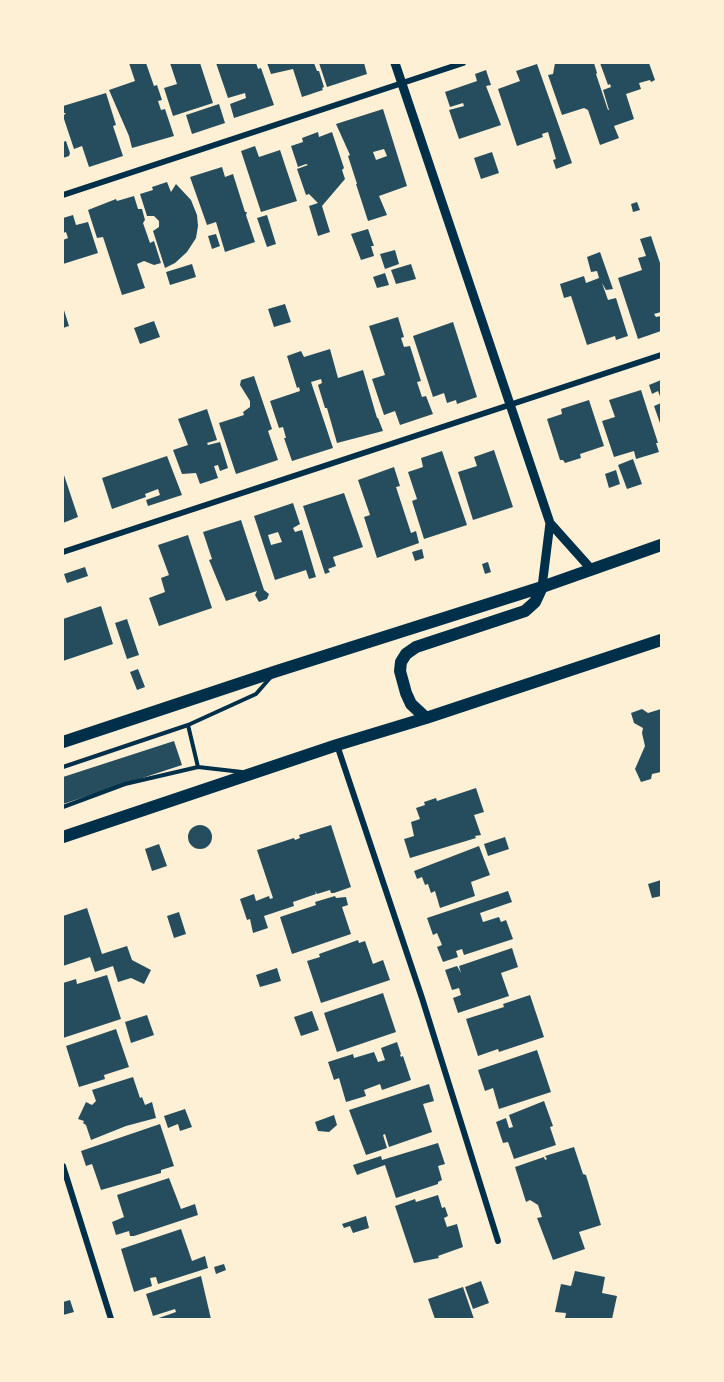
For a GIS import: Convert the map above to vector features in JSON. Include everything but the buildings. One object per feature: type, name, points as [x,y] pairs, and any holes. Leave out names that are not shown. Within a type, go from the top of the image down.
[{"type":"main road","points":[[63,742],[542,587],[661,545]]},
{"type":"main road","points":[[426,718],[411,704],[406,693],[400,671],[401,662],[406,654],[416,647],[525,610],[535,602],[542,587]]},
{"type":"main road","points":[[63,837],[661,640]]},
{"type":"street","points":[[395,63],[550,523],[592,570]]},
{"type":"street","points":[[63,195],[463,63]]},
{"type":"street","points":[[63,552],[661,355]]},
{"type":"street","points":[[542,587],[550,523]]},
{"type":"street","points":[[337,745],[422,998],[498,1240]]},
{"type":"street","points":[[63,1166],[111,1319]]},
{"type":"lane","points":[[63,767],[188,725],[256,694],[277,671]]},
{"type":"lane","points":[[188,725],[198,767]]},
{"type":"lane","points":[[63,807],[125,784],[198,767],[251,774]]}]
